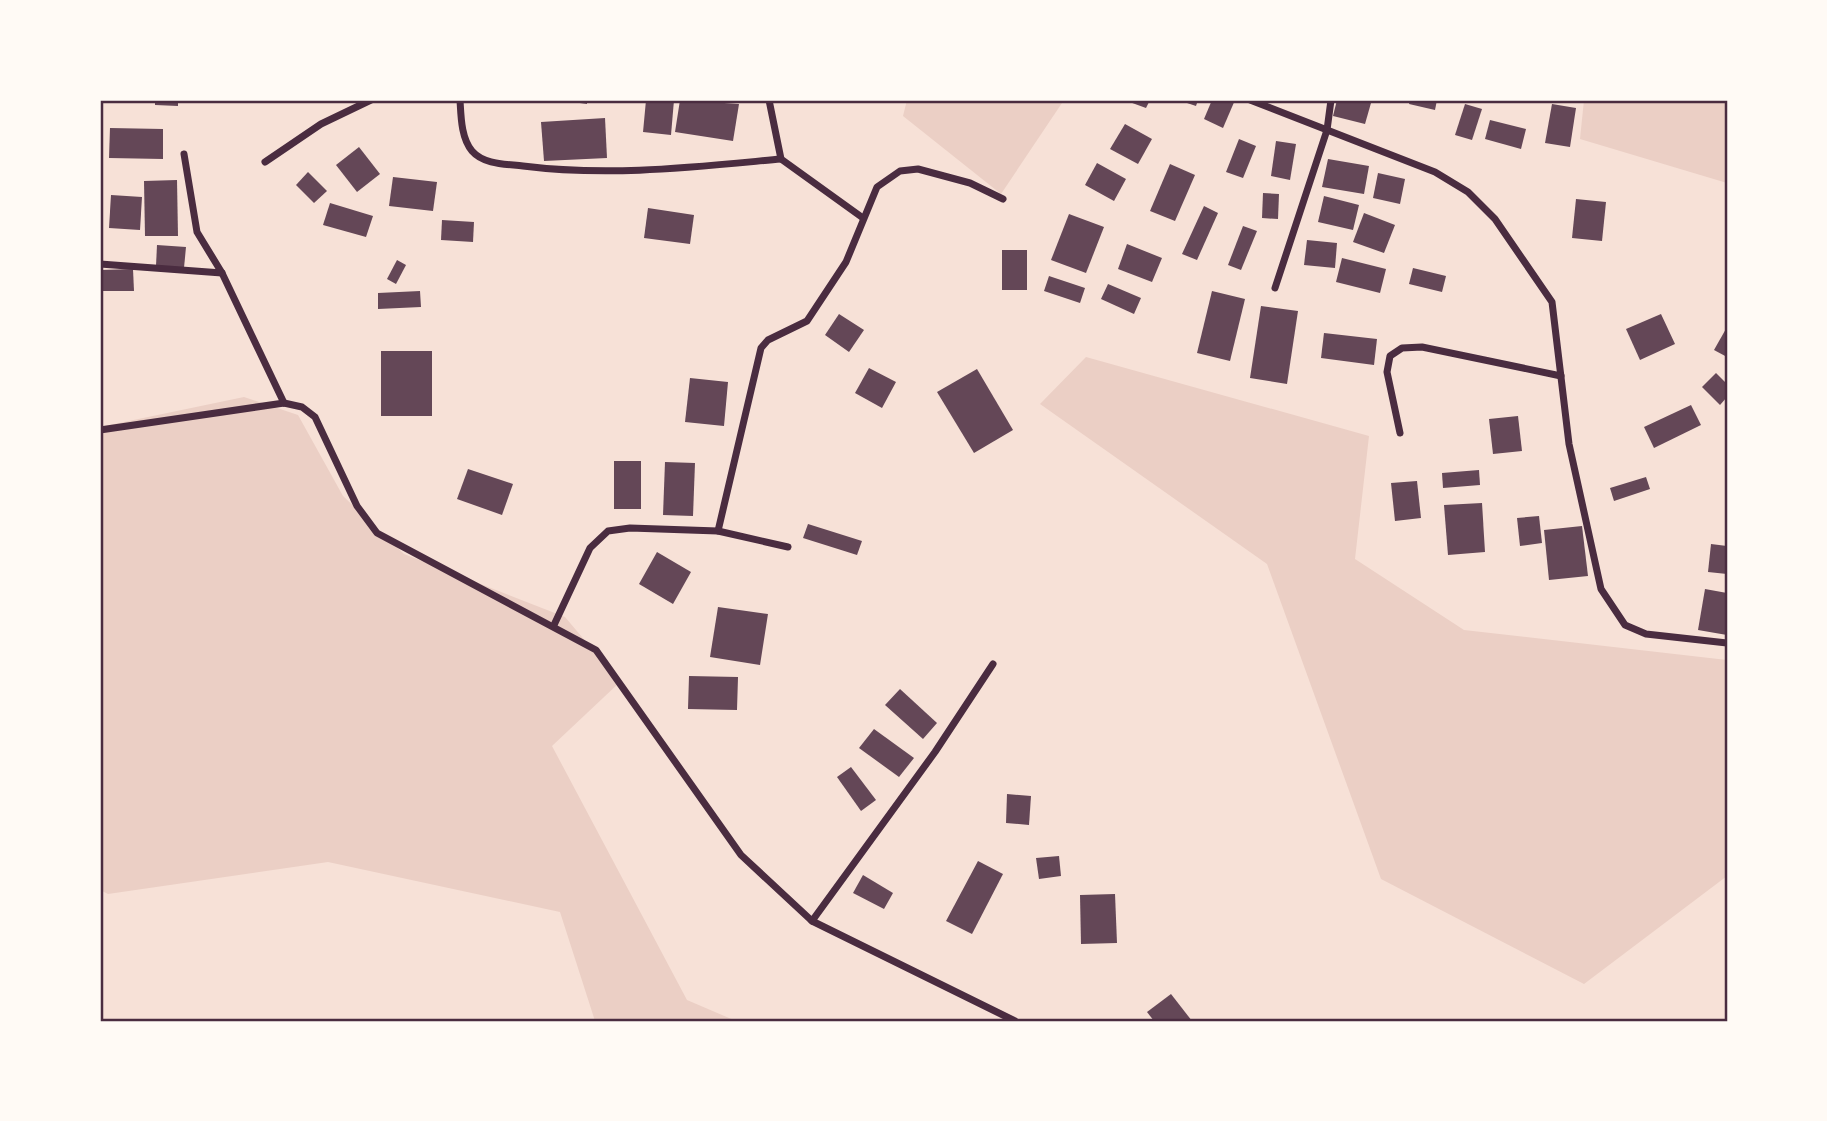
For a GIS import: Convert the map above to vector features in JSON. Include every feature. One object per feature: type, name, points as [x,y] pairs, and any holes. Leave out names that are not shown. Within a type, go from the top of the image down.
[{"type":"street","points":[[265,162],[321,124],[371,100]]},
{"type":"street","points":[[460,100],[461,124],[472,151],[486,161],[559,170],[634,173],[780,159],[863,218]]},
{"type":"street","points":[[769,100],[780,159]]},
{"type":"street","points":[[1250,100],[1435,172],[1468,191],[1495,219],[1552,302],[1569,444],[1601,589],[1625,625],[1646,634],[1727,643]]},
{"type":"street","points":[[1275,288],[1327,131],[1331,100]]},
{"type":"street","points":[[184,154],[197,232],[222,273],[284,403]]},
{"type":"street","points":[[718,531],[761,348],[768,340],[807,321],[846,262],[877,187],[900,171],[918,169],[970,183],[1003,199]]},
{"type":"street","points":[[100,264],[222,273]]},
{"type":"street","points":[[1400,433],[1387,372],[1390,356],[1402,348],[1422,347],[1561,376]]},
{"type":"street","points":[[100,430],[284,403],[302,407],[315,417],[357,506],[377,533],[554,625],[596,650],[741,855],[811,921],[1015,1021]]},
{"type":"street","points":[[554,625],[590,548],[608,531],[630,528],[718,531],[788,548]]},
{"type":"street","points":[[811,921],[935,752],[993,664]]},
{"type":"shaded area","points":[[907,100],[1064,100],[1001,194],[903,116]]},
{"type":"shaded area","points":[[1584,100],[1727,100],[1727,183],[1580,139]]},
{"type":"shaded area","points":[[1086,357],[1369,436],[1355,559],[1464,630],[1727,660],[1727,876],[1584,984],[1381,879],[1267,564],[1040,404]]},
{"type":"shaded area","points":[[244,397],[298,415],[343,496],[404,554],[565,617],[620,682],[552,746],[687,1000],[736,1021],[595,1021],[560,912],[328,862],[108,894],[100,890],[100,427]]},
{"type":"building","points":[[155,100],[178,100],[178,106],[155,105]]},
{"type":"building","points":[[200,100],[221,100],[222,102],[200,103]]},
{"type":"building","points":[[558,100],[587,100],[587,104]]},
{"type":"building","points":[[646,100],[674,100],[671,135],[643,132]]},
{"type":"building","points":[[680,100],[739,104],[733,141],[675,132]]},
{"type":"building","points":[[1124,100],[1150,100],[1146,108]]},
{"type":"building","points":[[1178,100],[1198,100],[1196,106]]},
{"type":"building","points":[[1212,100],[1235,100],[1223,128],[1204,119]]},
{"type":"building","points":[[1337,100],[1371,103],[1365,124],[1333,116]]},
{"type":"building","points":[[1410,100],[1437,100],[1435,110],[1409,104]]},
{"type":"building","points":[[1465,104],[1482,109],[1472,140],[1455,135]]},
{"type":"building","points":[[1552,104],[1576,108],[1570,147],[1545,143]]},
{"type":"building","points":[[605,118],[607,158],[544,161],[541,122]]},
{"type":"building","points":[[1490,120],[1526,129],[1521,149],[1485,139]]},
{"type":"building","points":[[1125,124],[1152,139],[1138,164],[1110,149]]},
{"type":"building","points":[[110,128],[163,129],[163,159],[109,158]]},
{"type":"building","points":[[1239,139],[1256,146],[1243,178],[1226,172]]},
{"type":"building","points":[[1276,141],[1296,144],[1290,180],[1271,176]]},
{"type":"building","points":[[359,147],[380,174],[357,192],[336,165]]},
{"type":"building","points":[[1328,159],[1369,166],[1364,194],[1322,187]]},
{"type":"building","points":[[1097,163],[1126,179],[1114,201],[1085,185]]},
{"type":"building","points":[[1170,164],[1195,175],[1175,221],[1150,211]]},
{"type":"building","points":[[308,172],[327,191],[314,203],[296,185]]},
{"type":"building","points":[[1378,173],[1405,179],[1400,204],[1373,198]]},
{"type":"building","points":[[393,177],[437,182],[433,211],[389,206]]},
{"type":"building","points":[[177,180],[178,236],[145,236],[144,181]]},
{"type":"building","points":[[1263,193],[1279,194],[1278,219],[1262,218]]},
{"type":"building","points":[[111,195],[142,197],[140,230],[109,228]]},
{"type":"building","points":[[1324,196],[1359,205],[1353,230],[1318,222]]},
{"type":"building","points":[[1576,199],[1606,202],[1602,241],[1572,238]]},
{"type":"building","points":[[330,203],[373,216],[366,237],[323,225]]},
{"type":"building","points":[[1204,206],[1218,213],[1197,260],[1182,254]]},
{"type":"building","points":[[648,208],[694,215],[690,244],[644,238]]},
{"type":"building","points":[[1364,213],[1395,225],[1384,253],[1353,242]]},
{"type":"building","points":[[1069,214],[1104,227],[1086,273],[1051,260]]},
{"type":"building","points":[[442,220],[474,222],[473,242],[441,240]]},
{"type":"building","points":[[1243,226],[1257,231],[1241,270],[1228,265]]},
{"type":"building","points":[[1307,240],[1337,243],[1335,268],[1304,265]]},
{"type":"building","points":[[1127,244],[1162,258],[1152,282],[1118,269]]},
{"type":"building","points":[[157,245],[186,247],[184,268],[156,266]]},
{"type":"building","points":[[1002,250],[1027,250],[1027,290],[1002,290]]},
{"type":"building","points":[[1342,258],[1386,269],[1380,293],[1336,282]]},
{"type":"building","points":[[397,260],[406,265],[396,284],[387,279]]},
{"type":"building","points":[[1413,268],[1446,276],[1442,292],[1409,284]]},
{"type":"building","points":[[133,269],[134,291],[100,291],[100,270]]},
{"type":"building","points":[[1049,276],[1085,288],[1080,303],[1044,291]]},
{"type":"building","points":[[1108,284],[1141,298],[1134,314],[1101,299]]},
{"type":"building","points":[[420,291],[421,307],[378,309],[378,293]]},
{"type":"building","points":[[1212,291],[1245,299],[1230,361],[1197,353]]},
{"type":"building","points":[[1261,306],[1298,311],[1287,384],[1250,378]]},
{"type":"building","points":[[839,314],[864,330],[849,352],[825,335]]},
{"type":"building","points":[[1661,314],[1675,344],[1640,360],[1626,329]]},
{"type":"building","points":[[1727,327],[1727,357],[1714,350]]},
{"type":"building","points":[[1324,333],[1377,339],[1374,365],[1321,358]]},
{"type":"building","points":[[381,351],[432,351],[432,416],[381,416]]},
{"type":"building","points":[[869,368],[896,382],[882,408],[855,393]]},
{"type":"building","points":[[977,369],[1013,430],[974,453],[937,392]]},
{"type":"building","points":[[1716,373],[1727,384],[1727,397],[1720,405],[1702,387]]},
{"type":"building","points":[[690,378],[728,382],[724,426],[685,422]]},
{"type":"building","points":[[1691,405],[1701,425],[1654,448],[1644,427]]},
{"type":"building","points":[[1518,416],[1522,451],[1493,454],[1489,419]]},
{"type":"building","points":[[614,461],[641,461],[641,509],[614,509]]},
{"type":"building","points":[[665,462],[695,463],[693,516],[663,515]]},
{"type":"building","points":[[468,469],[513,484],[502,515],[457,499]]},
{"type":"building","points":[[1479,470],[1480,485],[1443,488],[1442,473]]},
{"type":"building","points":[[1646,477],[1650,489],[1614,501],[1610,488]]},
{"type":"building","points":[[1417,481],[1421,518],[1395,521],[1391,483]]},
{"type":"building","points":[[1482,503],[1485,552],[1448,555],[1444,505]]},
{"type":"building","points":[[1539,516],[1542,543],[1520,546],[1517,518]]},
{"type":"building","points":[[808,524],[862,541],[857,555],[803,538]]},
{"type":"building","points":[[1582,526],[1588,576],[1549,580],[1544,530]]},
{"type":"building","points":[[1711,544],[1727,546],[1727,574],[1708,572]]},
{"type":"building","points":[[657,552],[691,572],[673,604],[639,584]]},
{"type":"building","points":[[1705,589],[1727,593],[1727,635],[1698,630]]},
{"type":"building","points":[[718,607],[768,614],[760,665],[710,657]]},
{"type":"building","points":[[689,676],[738,677],[737,710],[688,709]]},
{"type":"building","points":[[900,689],[937,723],[923,739],[885,705]]},
{"type":"building","points":[[874,729],[914,758],[899,777],[859,748]]},
{"type":"building","points":[[851,767],[876,800],[861,811],[837,777]]},
{"type":"building","points":[[1007,794],[1031,796],[1029,825],[1006,823]]},
{"type":"building","points":[[1059,856],[1061,876],[1039,879],[1036,858]]},
{"type":"building","points":[[978,861],[1003,874],[972,934],[946,921]]},
{"type":"building","points":[[863,875],[893,893],[884,909],[853,893]]},
{"type":"building","points":[[1115,894],[1117,943],[1081,944],[1080,895]]},
{"type":"building","points":[[1171,994],[1192,1021],[1154,1021],[1147,1012]]}]
